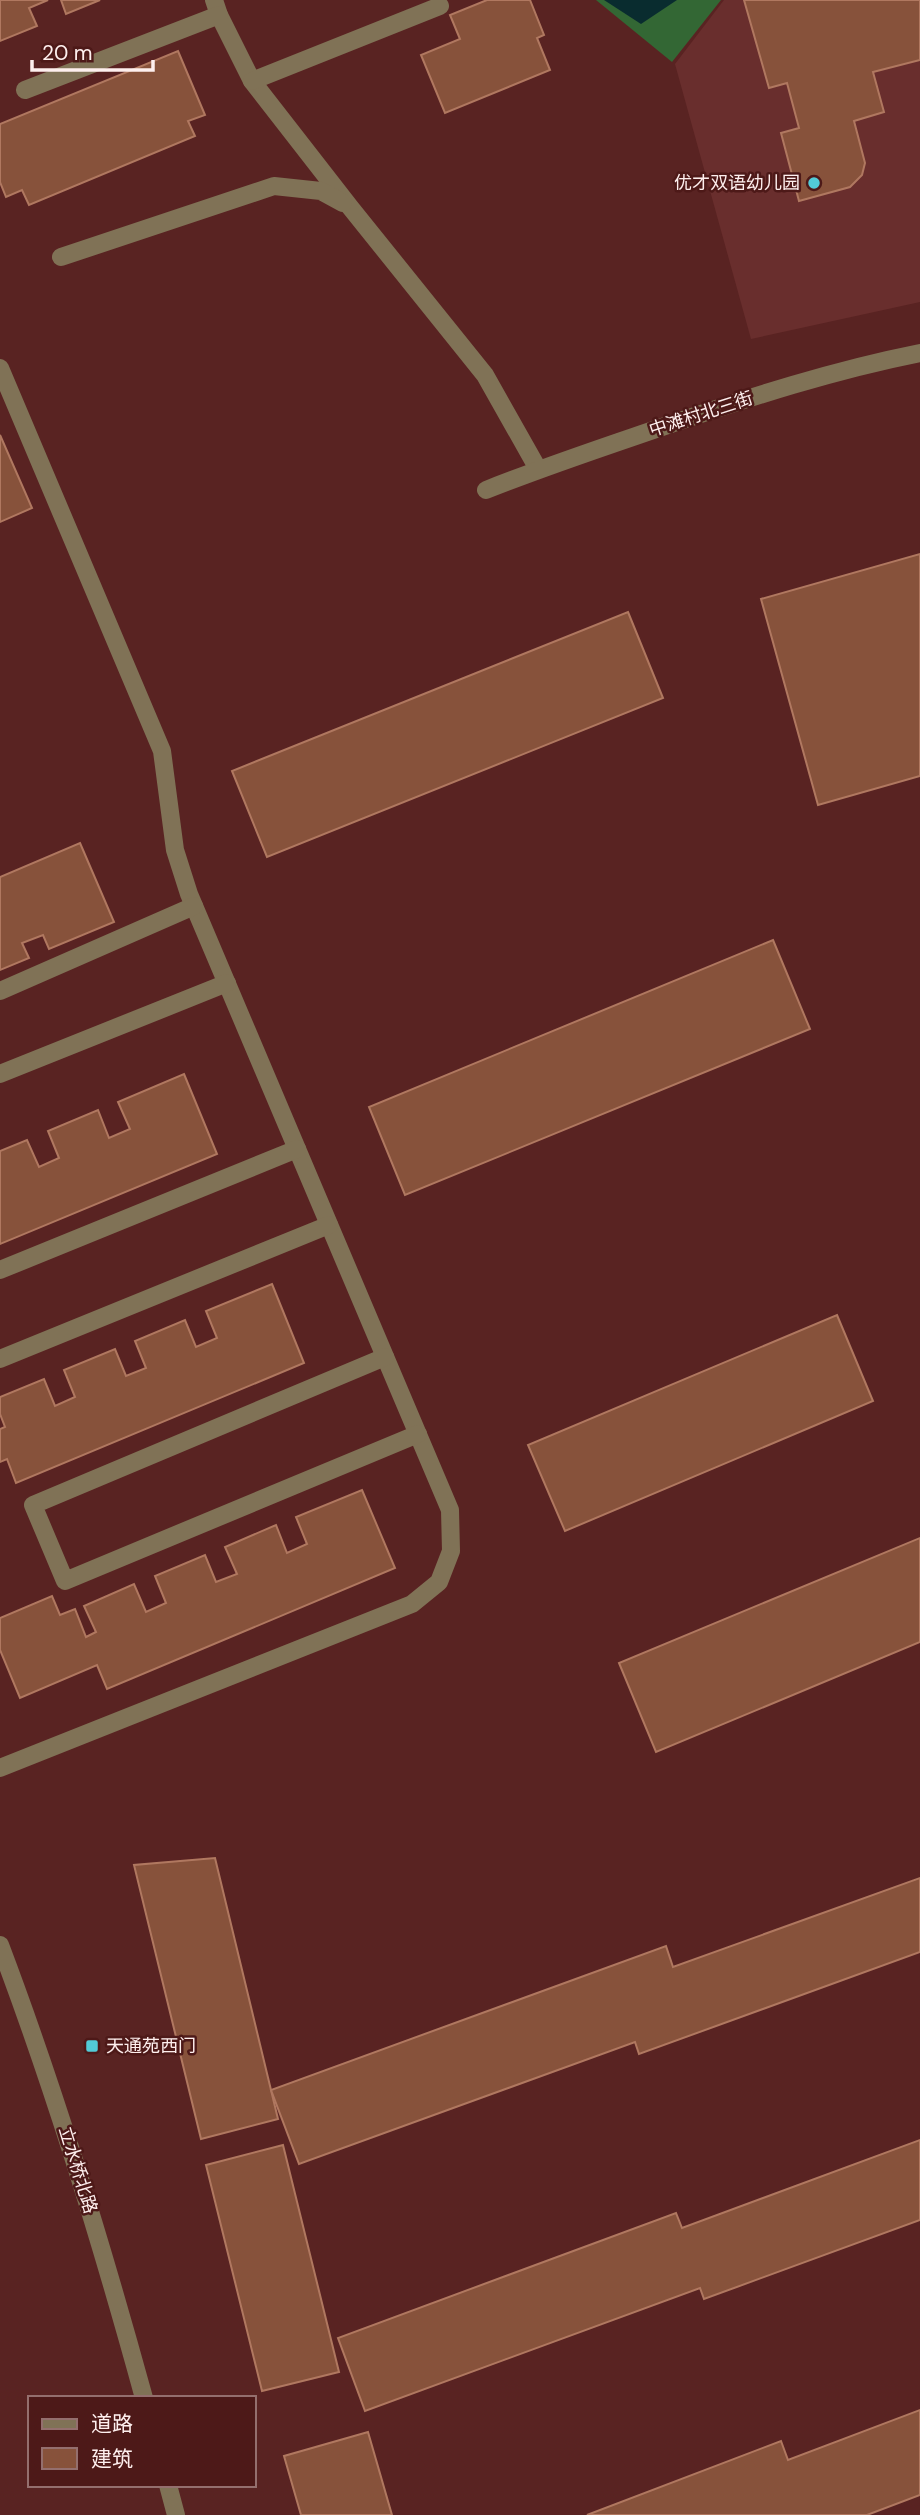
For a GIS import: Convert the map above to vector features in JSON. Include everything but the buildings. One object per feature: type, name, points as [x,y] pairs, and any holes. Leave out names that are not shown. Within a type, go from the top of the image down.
[{"type":"street","points":[[252,81],[440,6]]},
{"type":"street","points":[[25,90],[216,8],[252,81],[349,207],[485,375],[538,469]]},
{"type":"street","points":[[61,257],[274,186],[321,191],[349,207]]},
{"type":"street","name":"中滩村北三街","points":[[486,490],[538,469],[744,400],[867,364],[920,352]]},
{"type":"street","points":[[0,369],[6,401],[162,751],[175,849],[194,906],[450,1510],[452,1551],[439,1581],[412,1604],[0,1768]]},
{"type":"street","points":[[0,991],[194,906]]},
{"type":"street","points":[[0,1074],[227,982]]},
{"type":"street","points":[[0,1270],[298,1149]]},
{"type":"street","points":[[0,1359],[329,1225]]},
{"type":"street","points":[[385,1357],[33,1504],[65,1581],[418,1434]]},
{"type":"street","name":"立水桥北路","points":[[0,1945],[58,2106],[143,2396]]},
{"type":"street","points":[[169,2487],[176,2515]]},
{"type":"shaded area","name":"优才双语幼儿园","points":[[724,0],[920,0],[920,302],[751,339],[675,64]]},
{"type":"green space","points":[[596,0],[721,0],[672,62]]},
{"type":"water","points":[[604,0],[677,0],[641,24]]},
{"type":"place","name":"优才双语幼儿园","points":[[814,183]]},
{"type":"place","name":"天通苑西门","points":[[92,2046]]}]
